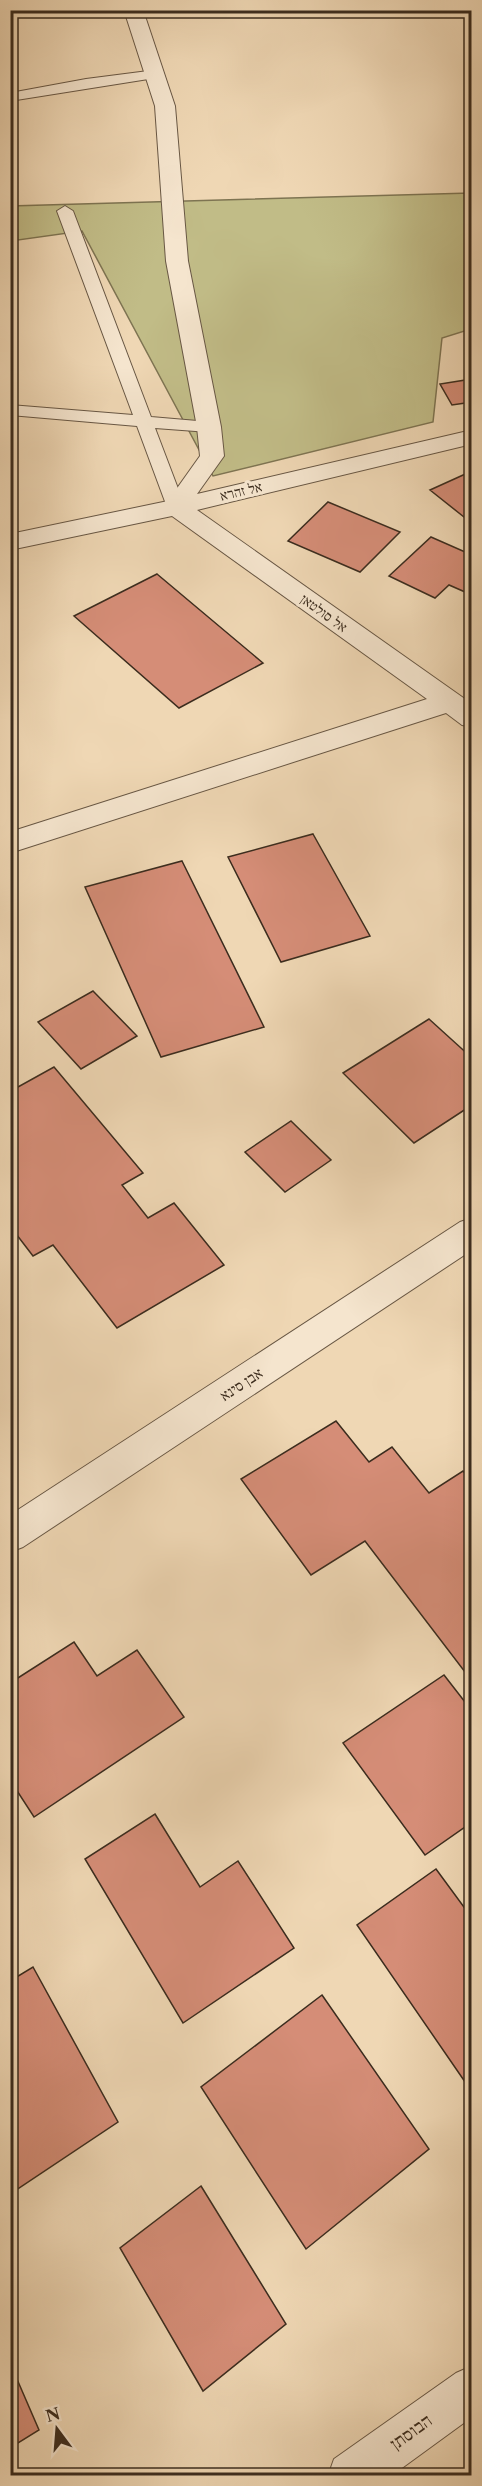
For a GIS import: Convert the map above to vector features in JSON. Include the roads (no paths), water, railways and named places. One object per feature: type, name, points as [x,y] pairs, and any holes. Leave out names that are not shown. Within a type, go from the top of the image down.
[{"type":"street","points":[[133,10],[165,106],[177,261],[209,427],[212,456],[176,507]]},
{"type":"street","name":"אל זהרא","points":[[10,542],[176,507],[471,436]]},
{"type":"street","name":"אל סולטאן","points":[[176,507],[471,718]]},
{"type":"street","points":[[10,843],[449,702]]},
{"type":"street","name":"אבן סינא","points":[[10,1535],[471,1232]]},
{"type":"street","name":"הבוסתן","points":[[351,2475],[471,2389]]},
{"type":"lane","points":[[10,97],[86,83],[156,74]]},
{"type":"lane","points":[[65,211],[176,507]]},
{"type":"lane","points":[[10,410],[209,427]]}]
